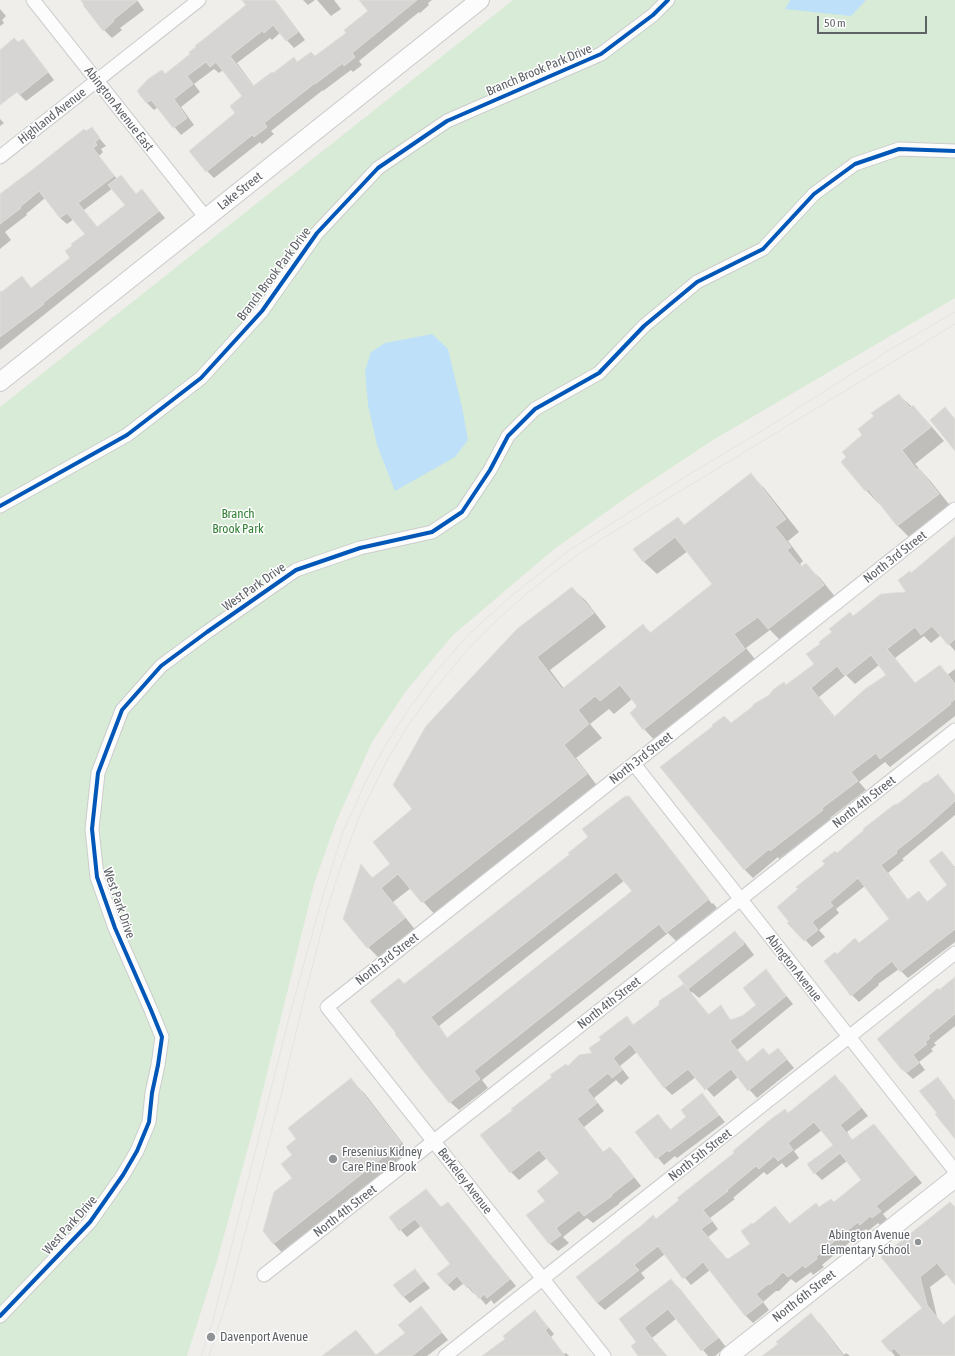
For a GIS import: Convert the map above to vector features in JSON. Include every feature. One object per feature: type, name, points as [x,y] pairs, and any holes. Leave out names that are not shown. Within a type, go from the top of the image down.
[{"type":"street","name":"Abington Avenue East","points":[[33,0],[206,218]]},
{"type":"street","name":"Highland Avenue","points":[[0,157],[199,0]]},
{"type":"street","name":"Lake Street","points":[[0,382],[480,0]]},
{"type":"street","name":"Branch Brook Park Drive","points":[[0,506],[127,435],[201,378],[262,310],[317,233],[378,168],[447,121],[601,54],[653,15],[668,0]]},
{"type":"street","name":"West Park Drive","points":[[0,1316],[94,1216],[123,1175],[137,1151],[149,1122],[152,1093],[162,1037],[115,928],[97,877],[92,829],[98,773],[122,710],[161,666],[296,570],[360,548],[432,532],[462,512],[490,470],[508,436],[535,409],[599,373],[644,326],[697,282],[763,249],[814,194],[855,164],[899,150],[955,151]]},
{"type":"street","name":"North 3rd Street","points":[[327,1006],[955,509]]},
{"type":"street","name":"North 4th Street","points":[[264,1275],[955,730]]},
{"type":"street","name":"Abington Avenue","points":[[634,764],[955,1171]]},
{"type":"street","name":"North 5th Street","points":[[444,1356],[955,953]]},
{"type":"street","name":"Berkeley Avenue","points":[[327,1006],[604,1356]]},
{"type":"street","name":"North 6th Street","points":[[728,1356],[955,1178]]},
{"type":"green space","name":"Branch Brook Park","points":[[513,0],[955,0],[955,298],[713,440],[627,497],[553,550],[453,635],[406,691],[372,742],[336,822],[314,884],[255,1122],[217,1261],[187,1356],[0,1356],[0,407]]},
{"type":"water","points":[[790,0],[866,0],[851,16],[785,9]]},
{"type":"water","points":[[432,334],[448,349],[462,407],[468,440],[455,457],[395,491],[377,445],[368,405],[365,371],[371,352],[385,343]]},
{"type":"building","points":[[81,0],[138,0],[113,20],[114,21],[103,31],[83,5]]},
{"type":"building","points":[[242,0],[274,0],[298,32],[286,41],[273,25],[264,33],[262,31],[230,56],[253,86],[294,57],[297,62],[311,52],[315,56],[346,33],[344,30],[368,11],[359,0],[417,0],[352,53],[355,57],[344,66],[343,63],[315,83],[264,123],[267,127],[254,137],[252,135],[206,172],[189,151],[235,113],[230,106],[242,96],[216,62],[210,67],[206,62],[187,76],[193,84],[174,99],[187,118],[173,128],[152,101],[151,100],[146,103],[137,91],[148,79],[162,70],[165,74],[190,54],[189,52],[196,47],[195,46],[246,5]]},
{"type":"building","points":[[14,38],[18,42],[23,39],[48,72],[19,95],[17,92],[0,105],[0,50]]},
{"type":"building","points":[[92,127],[100,138],[95,142],[97,145],[93,148],[114,176],[78,203],[97,227],[125,205],[108,185],[121,175],[136,194],[142,189],[159,211],[43,303],[44,304],[0,337],[0,293],[22,276],[31,288],[70,258],[65,251],[72,246],[71,244],[85,234],[67,213],[60,218],[39,191],[20,207],[21,208],[0,224],[0,194],[84,129],[86,131]]},
{"type":"building","points":[[899,394],[910,408],[913,405],[931,427],[902,450],[917,470],[918,468],[939,494],[897,526],[868,489],[865,491],[841,462],[846,457],[842,452],[862,435],[858,429],[874,416],[871,413]]},
{"type":"building","points":[[945,407],[955,419],[955,451],[930,420]]},
{"type":"building","points":[[751,473],[786,519],[775,527],[791,547],[787,550],[801,567],[806,563],[824,585],[768,629],[758,617],[734,634],[745,649],[643,730],[630,713],[637,706],[620,685],[600,701],[595,696],[578,710],[589,724],[564,745],[587,774],[422,903],[398,874],[381,888],[405,918],[367,948],[343,919],[361,864],[372,878],[390,864],[373,842],[412,809],[393,785],[426,726],[517,629],[572,587],[594,613],[537,657],[562,689],[643,624],[650,633],[712,584],[675,537],[643,562],[633,549],[678,517],[684,525]]},
{"type":"building","points":[[955,536],[955,639],[948,645],[932,626],[921,635],[915,627],[887,649],[915,683],[940,665],[955,684],[955,699],[950,703],[951,704],[880,759],[876,753],[851,772],[858,781],[822,808],[823,810],[770,851],[769,849],[744,870],[660,767],[724,716],[731,723],[754,704],[769,695],[774,689],[784,682],[786,685],[814,664],[806,654],[820,644],[819,642],[832,632],[829,629],[850,612],[853,616],[881,594],[906,592],[898,580],[910,571],[911,573]],"holes":[[[871,655],[886,675],[865,689],[834,717],[811,688],[837,666],[845,676]]]},
{"type":"building","points":[[938,774],[955,795],[955,801],[925,828],[896,851],[897,853],[881,865],[907,900],[919,891],[927,902],[947,885],[929,861],[942,851],[955,868],[955,929],[900,972],[892,961],[851,996],[824,961],[835,952],[837,954],[855,938],[859,943],[889,919],[858,878],[830,902],[833,906],[812,922],[818,930],[804,941],[787,923],[789,922],[777,907],[798,889],[796,887],[825,864],[822,861],[835,851],[837,853],[864,830],[863,829],[925,782],[926,783]]},
{"type":"building","points":[[629,796],[709,899],[666,933],[659,924],[474,1071],[480,1079],[449,1103],[370,1001],[399,978],[404,984],[570,854],[568,853],[588,837],[582,829],[624,797]],"holes":[[[616,872],[632,891],[447,1038],[431,1017]]]},
{"type":"building","points":[[735,931],[744,944],[688,989],[678,976]]},
{"type":"building","points":[[766,969],[786,996],[730,1041],[747,1062],[763,1048],[769,1055],[778,1048],[787,1059],[748,1091],[731,1069],[705,1090],[688,1069],[664,1088],[630,1044],[613,1058],[622,1070],[612,1078],[608,1073],[587,1090],[597,1103],[577,1119],[603,1152],[610,1147],[634,1177],[611,1195],[612,1196],[584,1216],[579,1210],[556,1228],[561,1235],[549,1244],[526,1215],[545,1201],[537,1191],[559,1173],[539,1150],[510,1173],[480,1135],[513,1110],[511,1109],[552,1077],[550,1075],[566,1064],[568,1066],[579,1055],[592,1053],[589,1048],[601,1040],[599,1037],[627,1016],[633,1025],[659,1005],[659,1001],[684,984],[708,1015],[721,1005],[730,1020],[742,1016],[756,1005],[743,988]]},
{"type":"building","points":[[955,977],[955,1014],[928,1036],[930,1038],[925,1042],[927,1044],[913,1055],[919,1063],[906,1073],[877,1039],[938,988],[939,990]]},
{"type":"building","points":[[835,1075],[861,1108],[840,1125],[852,1140],[874,1124],[915,1175],[876,1206],[881,1211],[872,1218],[870,1216],[860,1225],[858,1222],[827,1247],[816,1257],[817,1259],[805,1268],[803,1265],[788,1277],[783,1272],[771,1284],[768,1284],[756,1294],[763,1302],[745,1316],[703,1262],[683,1279],[658,1246],[634,1265],[639,1270],[597,1303],[576,1277],[653,1215],[656,1219],[679,1200],[677,1198],[734,1153],[733,1151],[771,1119],[785,1109],[788,1113]],"holes":[[[814,1122],[833,1145],[807,1164],[814,1174],[840,1153],[861,1180],[834,1202],[831,1199],[819,1207],[816,1203],[789,1224],[775,1206],[753,1224],[752,1223],[741,1231],[750,1244],[728,1259],[701,1229],[712,1221],[703,1210],[728,1191],[727,1190],[756,1166],[759,1169],[774,1156],[778,1161],[793,1150],[788,1143]]]},
{"type":"building","points":[[938,1077],[955,1102],[955,1139],[919,1091]]},
{"type":"building","name":"Fresenius Kidney Care Pine Brook","points":[[351,1078],[401,1143],[273,1244],[263,1231],[274,1192],[292,1178],[281,1164],[292,1155],[286,1147],[296,1139],[288,1128]]},
{"type":"building","points":[[702,1093],[719,1115],[669,1152],[668,1150],[656,1159],[635,1132],[658,1114],[670,1130],[686,1117],[681,1110]]},
{"type":"building","points":[[426,1189],[441,1207],[448,1202],[510,1279],[487,1298],[484,1294],[479,1299],[469,1286],[467,1288],[457,1276],[447,1285],[437,1274],[450,1264],[415,1219],[399,1231],[389,1217]]},
{"type":"building","points":[[950,1202],[955,1207],[955,1285],[937,1263],[920,1277],[927,1305],[943,1325],[955,1315],[955,1356],[901,1356],[894,1348],[890,1352],[881,1341],[922,1308],[881,1257]]},
{"type":"building","points":[[415,1269],[424,1281],[403,1297],[393,1285]]},
{"type":"building","points":[[671,1279],[718,1338],[701,1351],[668,1309],[644,1328],[666,1356],[638,1356],[631,1346],[636,1342],[619,1319]]},
{"type":"building","points":[[421,1306],[442,1332],[412,1356],[322,1356],[356,1330],[376,1355],[405,1333],[398,1325]]},
{"type":"building","points":[[535,1310],[548,1328],[545,1330],[565,1356],[482,1356],[505,1339],[503,1336]]},
{"type":"building","points":[[811,1313],[843,1356],[762,1356],[778,1344],[776,1342]]},
{"type":"tram line","points":[[201,1356],[213,1320],[291,1010],[324,892],[343,832],[367,779],[386,744],[411,706],[438,669],[469,634],[510,597],[568,551],[891,349],[955,312]]},
{"type":"tram line","points":[[209,1356],[230,1291],[328,906],[360,815],[387,760],[411,721],[434,690],[470,647],[498,619],[530,591],[565,564],[600,540],[955,324]]},
{"type":"cycle path","points":[[0,506],[127,435],[201,378],[262,311],[317,233],[378,168],[447,121],[601,54],[653,15],[668,0]]},
{"type":"cycle path","points":[[0,1316],[90,1222],[123,1175],[137,1151],[149,1122],[152,1093],[162,1037],[115,928],[97,877],[92,829],[98,773],[122,710],[161,666],[296,570],[360,548],[432,532],[462,512],[490,470],[508,436],[535,409],[599,373],[644,326],[697,282],[763,249],[814,194],[855,164],[899,149],[955,151]]},
{"type":"place","name":"Fresenius Kidney Care Pine Brook","points":[[333,1159]]},
{"type":"place","name":"Abington Avenue Elementary School","points":[[918,1242]]},
{"type":"place","name":"Davenport Avenue","points":[[211,1337]]}]
